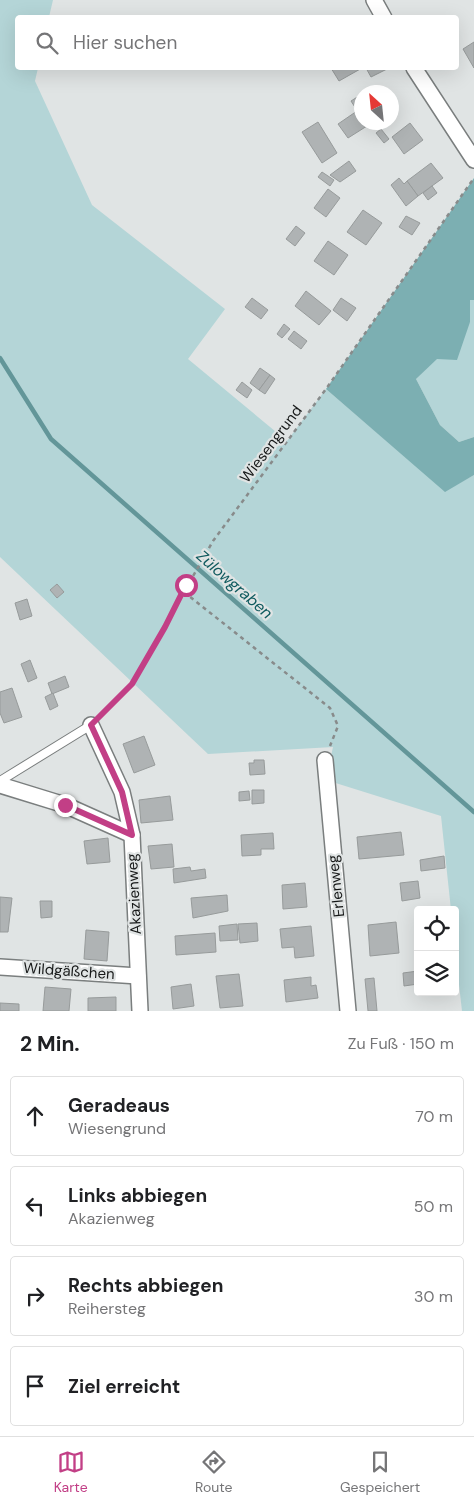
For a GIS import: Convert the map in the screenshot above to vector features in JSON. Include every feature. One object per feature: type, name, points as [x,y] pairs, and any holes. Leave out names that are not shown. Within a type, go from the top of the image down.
[{"type":"street","points":[[374,0],[382,15]]},
{"type":"street","points":[[415,70],[474,160]]},
{"type":"street","name":"Akazienweg","points":[[91,725],[122,792],[132,835],[140,1011]]},
{"type":"street","name":"Erlenweg","points":[[325,760],[348,1011]]},
{"type":"street","points":[[0,786],[65,805],[132,835]]},
{"type":"street","name":"Wildgäßchen","points":[[0,966],[138,976]]},
{"type":"lane","points":[[0,781],[91,725]]},
{"type":"path","name":"Wiesengrund","points":[[91,725],[132,684],[184,592],[186,585],[213,542],[326,389],[474,178]]},
{"type":"path","points":[[184,592],[330,708],[338,726],[325,760]]},
{"type":"shaded area","points":[[0,0],[53,0],[49,15],[15,15],[15,70],[38,70],[35,81],[92,205],[225,309],[188,359],[287,441],[326,389],[445,491],[474,475],[474,1011],[462,1011],[459,984],[459,906],[451,906],[441,816],[326,780],[333,747],[208,754],[0,557]]},
{"type":"shaded area","points":[[474,178],[474,300],[470,300],[470,322],[457,360],[437,359],[416,379],[440,425],[459,442],[474,437],[474,475],[445,492],[326,389]]},
{"type":"shaded area","points":[[470,300],[474,300],[474,437],[459,442],[440,425],[416,379],[470,322]]},
{"type":"building","points":[[474,42],[474,68],[463,49]]},
{"type":"building","points":[[332,70],[358,70],[339,81]]},
{"type":"building","points":[[367,70],[385,70],[371,77]]},
{"type":"building","points":[[354,113],[354,130],[361,130],[348,138],[338,124]]},
{"type":"building","points":[[318,122],[337,153],[322,163],[302,132]]},
{"type":"building","points":[[410,123],[423,140],[404,154],[392,137]]},
{"type":"building","points":[[382,130],[389,139],[384,143],[376,133]]},
{"type":"building","points":[[349,161],[356,171],[340,182],[330,175]]},
{"type":"building","points":[[431,163],[443,178],[418,196],[407,181]]},
{"type":"building","points":[[322,172],[334,180],[330,186],[318,177]]},
{"type":"building","points":[[399,178],[404,184],[407,181],[418,196],[406,206],[391,185]]},
{"type":"building","points":[[432,186],[437,193],[428,200],[423,193]]},
{"type":"building","points":[[328,189],[340,198],[326,217],[314,208]]},
{"type":"building","points":[[363,210],[382,223],[366,245],[347,232]]},
{"type":"building","points":[[406,216],[420,223],[412,235],[399,227]]},
{"type":"building","points":[[296,226],[305,233],[295,246],[286,239]]},
{"type":"building","points":[[328,241],[348,255],[334,275],[314,261]]},
{"type":"building","points":[[306,291],[331,311],[319,325],[295,306]]},
{"type":"building","points":[[252,298],[268,310],[261,319],[245,307]]},
{"type":"building","points":[[341,298],[356,308],[347,321],[333,310]]},
{"type":"building","points":[[284,324],[290,329],[282,338],[277,334]]},
{"type":"building","points":[[294,331],[307,341],[301,349],[288,339]]},
{"type":"building","points":[[260,368],[270,375],[259,390],[250,383]]},
{"type":"building","points":[[270,375],[275,379],[265,394],[259,390]]},
{"type":"building","points":[[242,382],[252,390],[247,398],[236,390]]},
{"type":"building","points":[[57,584],[64,592],[57,598],[50,590]]},
{"type":"building","points":[[27,599],[32,616],[20,620],[15,603]]},
{"type":"building","points":[[30,660],[37,678],[28,682],[21,664]]},
{"type":"building","points":[[65,676],[69,687],[52,694],[48,683]]},
{"type":"building","points":[[12,688],[22,717],[4,723],[0,713],[0,692]]},
{"type":"building","points":[[53,693],[58,706],[50,710],[45,697]]},
{"type":"building","points":[[144,736],[155,765],[134,773],[123,744]]},
{"type":"building","points":[[254,760],[264,760],[265,774],[250,775],[249,763],[254,763]]},
{"type":"building","points":[[252,790],[264,790],[264,803],[252,804]]},
{"type":"building","points":[[249,791],[250,800],[239,801],[239,792]]},
{"type":"building","points":[[170,796],[173,820],[141,823],[139,800]]},
{"type":"building","points":[[401,832],[404,855],[359,859],[357,837]]},
{"type":"building","points":[[273,833],[274,849],[261,849],[261,855],[242,856],[241,835]]},
{"type":"building","points":[[108,838],[110,862],[87,864],[84,841]]},
{"type":"building","points":[[172,844],[174,867],[151,869],[148,846]]},
{"type":"building","points":[[444,856],[445,868],[421,871],[420,860]]},
{"type":"building","points":[[190,867],[191,871],[205,869],[206,878],[174,883],[173,869]]},
{"type":"building","points":[[418,881],[420,898],[402,901],[400,883]]},
{"type":"building","points":[[305,883],[307,907],[283,909],[282,885]]},
{"type":"building","points":[[227,895],[228,911],[193,918],[191,898]]},
{"type":"building","points":[[0,897],[12,898],[8,932],[0,932]]},
{"type":"building","points":[[40,901],[52,901],[52,917],[41,918]]},
{"type":"building","points":[[396,922],[399,953],[370,956],[368,925]]},
{"type":"building","points":[[257,923],[258,941],[240,943],[238,924]]},
{"type":"building","points":[[237,924],[238,940],[220,941],[219,926]]},
{"type":"building","points":[[311,926],[314,956],[295,958],[294,947],[282,948],[280,929]]},
{"type":"building","points":[[86,930],[109,932],[107,961],[84,959]]},
{"type":"building","points":[[215,933],[216,952],[176,955],[175,936]]},
{"type":"building","points":[[414,972],[414,985],[404,986],[403,973]]},
{"type":"building","points":[[239,974],[243,1006],[220,1008],[216,976]]},
{"type":"building","points":[[311,977],[311,986],[316,985],[318,998],[286,1002],[284,980]]},
{"type":"building","points":[[374,978],[377,1011],[368,1011],[365,979]]},
{"type":"building","points":[[191,984],[194,1006],[173,1009],[171,987]]},
{"type":"building","points":[[45,987],[71,989],[69,1011],[43,1011]]},
{"type":"building","points":[[116,997],[116,1011],[88,1011],[88,998]]},
{"type":"building","points":[[0,1003],[19,1004],[19,1011],[0,1011]]},
{"type":"waterway","name":"Zülowgraben","points":[[0,358],[51,439],[474,812]]},
{"type":"route","points":[[65,805],[132,835],[122,792],[91,725],[132,684],[165,627],[186,585]]}]
